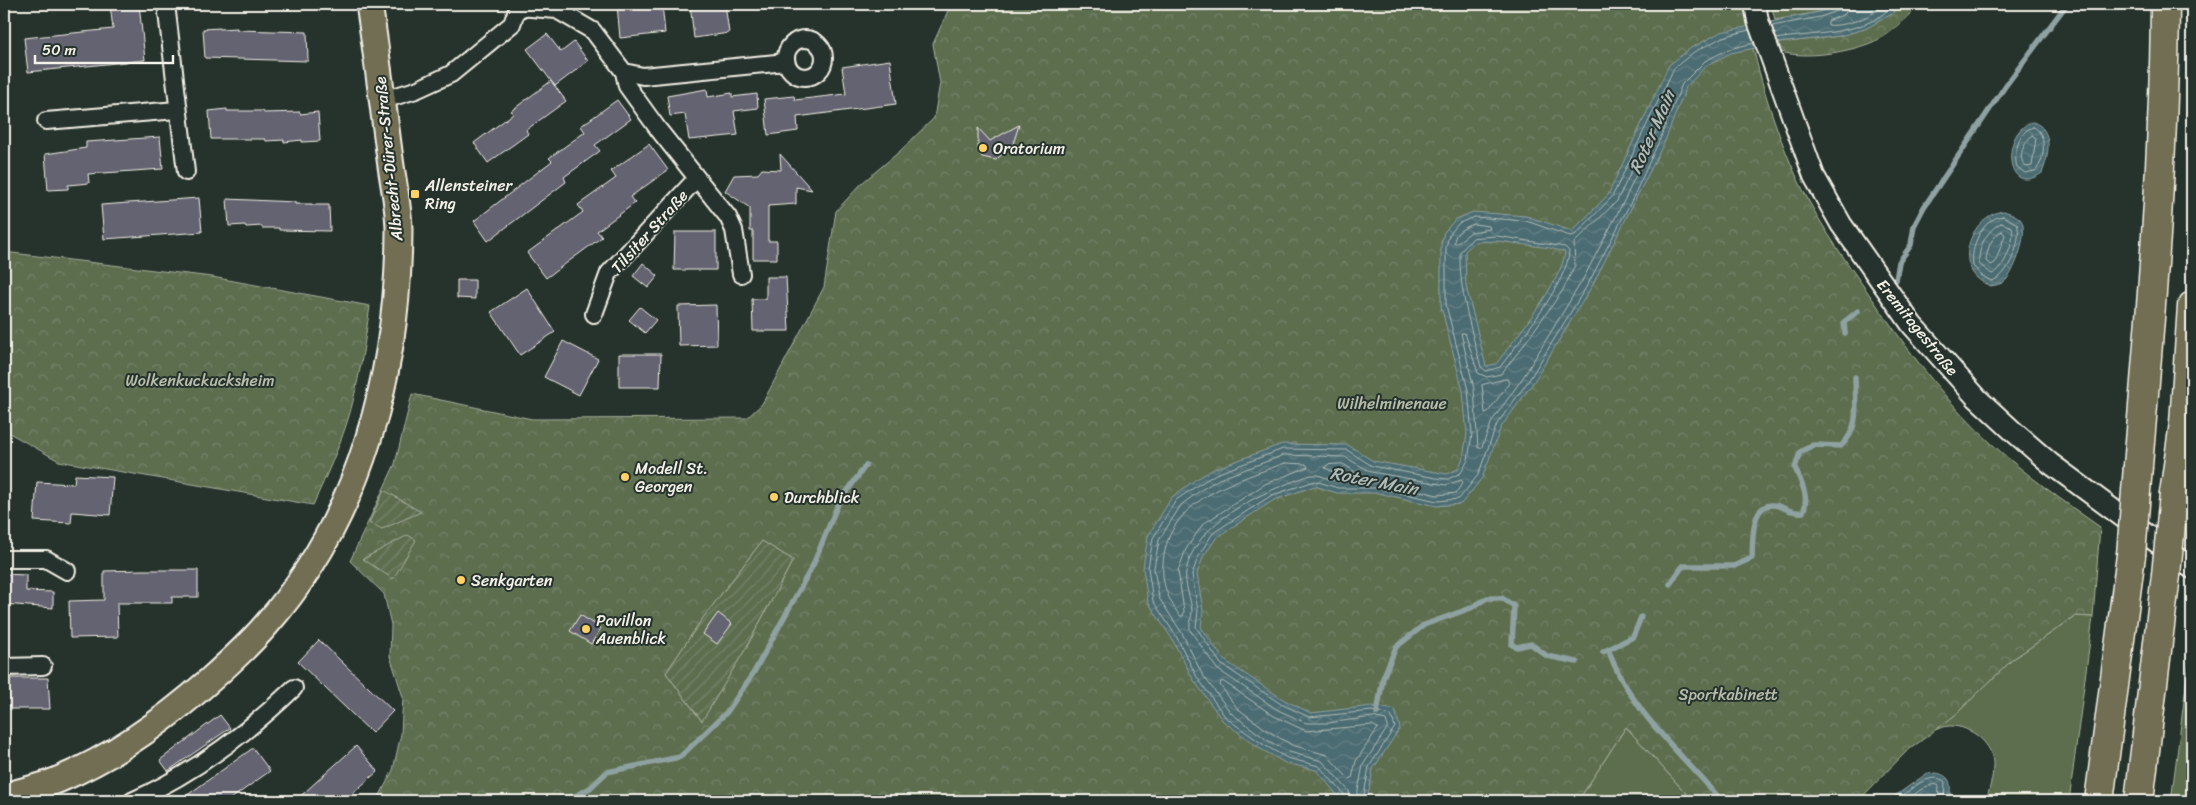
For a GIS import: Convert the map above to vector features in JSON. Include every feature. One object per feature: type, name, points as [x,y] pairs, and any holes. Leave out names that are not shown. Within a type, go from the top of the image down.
[{"type":"highway","points":[[2099,801],[2131,555],[2159,181],[2165,4]]},
{"type":"highway","points":[[2139,801],[2174,494],[2184,423],[2192,306]]},
{"type":"main road","name":"Albrecht-Dürer-Straße","points":[[4,796],[60,780],[124,746],[177,709],[266,626],[300,582],[326,540],[352,487],[374,426],[389,357],[396,306],[399,229],[369,4]]},
{"type":"street","points":[[166,4],[177,110],[186,172]]},
{"type":"street","points":[[383,100],[416,90],[450,74],[512,24],[519,5]]},
{"type":"street","name":"Tilsiter Straße","points":[[519,5],[557,10],[570,15],[593,31],[624,72],[627,86],[696,179],[728,217],[734,230],[741,274]]},
{"type":"street","name":"Eremitagestraße","points":[[1756,13],[1814,176],[1841,224],[1892,298],[1941,359],[1977,398],[2014,432],[2051,464],[2192,568]]},
{"type":"street","points":[[624,72],[643,76],[786,62]]},
{"type":"street","points":[[46,121],[177,110]]},
{"type":"street","name":"Tilsiter Straße","points":[[594,314],[609,273],[696,179]]},
{"type":"street","points":[[4,559],[46,559],[67,571]]},
{"type":"street","points":[[4,667],[42,666]]},
{"type":"street","points":[[132,801],[157,796],[257,723],[294,688]]},
{"type":"green space","name":"Wilhelminenaue","points":[[951,4],[1744,4],[1759,73],[1781,140],[1800,184],[1818,218],[1839,250],[1908,349],[1962,414],[1992,444],[2018,466],[2100,527],[2093,617],[2076,616],[2013,659],[1954,716],[1906,752],[1858,801],[1693,801],[1626,727],[1578,801],[377,801],[393,770],[401,734],[403,697],[390,656],[391,625],[384,594],[350,561],[395,464],[412,394],[532,419],[747,418],[762,404],[824,287],[836,211],[862,183],[899,152],[934,118],[940,83],[933,44]],"holes":[[[762,541],[793,560],[746,648],[701,720],[666,673],[700,622]]]},
{"type":"green space","points":[[1771,4],[1844,4],[1819,12],[1775,20]]},
{"type":"green space","points":[[1898,4],[1912,4],[1910,15],[1890,32],[1873,42],[1833,53],[1805,55],[1781,52],[1779,43],[1840,36],[1892,14]]},
{"type":"green space","name":"Wolkenkuckucksheim","points":[[4,252],[212,277],[370,306],[360,371],[351,409],[339,446],[313,505],[59,461],[4,430]]},
{"type":"green space","points":[[384,490],[421,512],[382,529],[369,523]]},
{"type":"green space","points":[[408,535],[416,540],[393,579],[363,559]]},
{"type":"green space","points":[[762,541],[793,560],[746,648],[702,721],[666,673],[700,622]]},
{"type":"green space","points":[[2076,616],[2093,617],[2069,801],[1986,801],[1992,780],[1993,759],[1985,744],[1973,732],[1965,729],[1947,726],[1934,730],[1954,716],[2013,659]]},
{"type":"green space","points":[[2189,662],[2192,664],[2192,801],[2171,801]]},
{"type":"green space","points":[[1626,727],[1693,801],[1578,801]]},
{"type":"water","points":[[1844,4],[1898,4],[1892,14],[1865,29],[1840,36],[1779,43],[1731,53],[1707,65],[1686,87],[1665,141],[1592,286],[1533,383],[1501,427],[1482,478],[1461,504],[1437,506],[1378,493],[1337,493],[1315,486],[1274,500],[1217,537],[1203,557],[1197,574],[1203,611],[1201,627],[1224,660],[1284,700],[1311,713],[1372,706],[1395,710],[1400,728],[1373,769],[1367,801],[1339,801],[1340,798],[1316,770],[1285,763],[1261,749],[1223,721],[1193,679],[1172,639],[1148,602],[1143,568],[1148,536],[1172,497],[1214,469],[1282,444],[1348,445],[1373,461],[1447,474],[1458,469],[1463,458],[1467,434],[1463,391],[1441,306],[1441,246],[1444,232],[1456,219],[1473,212],[1526,216],[1572,231],[1608,195],[1669,65],[1691,48],[1721,32],[1819,12]],"holes":[[[1497,241],[1550,248],[1565,252],[1556,278],[1536,310],[1496,364],[1486,366],[1466,286],[1465,251],[1475,242]]]},
{"type":"water","points":[[2033,122],[2044,131],[2047,137],[2048,151],[2042,173],[2029,179],[2020,177],[2014,171],[2011,160],[2015,137],[2023,127]]},
{"type":"water","points":[[2004,211],[2015,215],[2021,220],[2023,226],[2022,242],[2010,275],[2003,282],[1991,286],[1978,279],[1971,269],[1968,257],[1969,244],[1974,232],[1982,222],[1992,215]]},
{"type":"water","points":[[1926,774],[1942,774],[1950,782],[1949,801],[1888,801]]},
{"type":"building","points":[[110,4],[139,4],[145,60],[28,72],[24,38],[113,29]]},
{"type":"building","points":[[617,4],[662,4],[665,33],[620,38]]},
{"type":"building","points":[[690,4],[725,4],[729,33],[694,38]]},
{"type":"building","points":[[203,29],[307,32],[308,61],[205,58]]},
{"type":"building","points":[[547,34],[561,52],[574,42],[588,61],[555,86],[527,49]]},
{"type":"building","points":[[890,60],[896,104],[797,117],[798,131],[768,135],[764,99],[794,96],[795,100],[846,94],[842,67]]},
{"type":"building","points":[[551,81],[566,101],[526,130],[528,134],[488,163],[474,143],[513,114],[511,111]]},
{"type":"building","points":[[707,89],[708,97],[732,93],[732,97],[757,94],[758,108],[734,111],[738,135],[689,140],[685,114],[670,116],[667,96]]},
{"type":"building","points":[[617,100],[631,119],[595,145],[600,151],[564,177],[566,182],[488,241],[474,221],[552,161],[549,158],[585,132],[581,126]]},
{"type":"building","points":[[227,109],[227,111],[263,111],[264,113],[300,112],[300,114],[318,112],[320,141],[284,142],[284,140],[266,141],[265,139],[211,139],[209,111]]},
{"type":"building","points":[[1019,125],[1013,144],[996,160],[982,157],[978,150],[978,128],[990,141]]},
{"type":"building","points":[[160,137],[163,169],[88,174],[89,183],[68,185],[68,189],[48,190],[45,154],[86,148],[86,142]]},
{"type":"building","points":[[649,144],[668,170],[630,197],[635,203],[597,231],[602,237],[546,278],[527,253],[583,212],[578,205],[616,178],[611,171]]},
{"type":"building","points":[[780,154],[812,190],[796,187],[796,204],[768,206],[768,241],[777,241],[777,259],[753,259],[753,231],[750,231],[750,208],[725,191],[734,175],[758,174],[762,169],[781,170]]},
{"type":"building","points":[[199,198],[202,232],[104,239],[101,205]]},
{"type":"building","points":[[227,199],[329,205],[330,231],[279,230],[279,228],[246,227],[245,225],[229,226]]},
{"type":"building","points":[[675,232],[716,232],[716,270],[674,270]]},
{"type":"building","points":[[643,263],[658,276],[648,288],[633,276]]},
{"type":"building","points":[[766,277],[786,277],[789,331],[753,331],[752,299],[766,299]]},
{"type":"building","points":[[457,280],[475,280],[475,299],[457,298]]},
{"type":"building","points":[[527,288],[555,332],[520,355],[491,312]]},
{"type":"building","points":[[716,305],[717,345],[679,346],[678,306]]},
{"type":"building","points":[[640,307],[656,320],[645,333],[629,320]]},
{"type":"building","points":[[563,341],[598,359],[579,395],[544,377]]},
{"type":"building","points":[[619,354],[661,354],[660,387],[619,387]]},
{"type":"building","points":[[75,475],[113,477],[110,515],[72,512],[71,523],[34,521],[37,482],[74,484]]},
{"type":"building","points":[[198,570],[198,597],[172,597],[172,603],[117,603],[118,637],[70,638],[69,601],[104,600],[104,571]]},
{"type":"building","points":[[4,574],[26,575],[26,591],[53,592],[53,608],[4,604]]},
{"type":"building","points":[[718,613],[732,624],[717,644],[703,634]]},
{"type":"building","name":"Pavillon Auenblick","points":[[580,615],[601,628],[591,644],[570,631]]},
{"type":"building","points":[[319,640],[393,711],[372,733],[298,662]]},
{"type":"building","points":[[4,678],[48,678],[50,709],[6,709]]},
{"type":"building","points":[[220,715],[230,728],[168,771],[160,760]]},
{"type":"building","points":[[356,746],[378,771],[344,801],[295,801]]},
{"type":"building","points":[[253,748],[270,771],[228,801],[179,801]]},
{"type":"waterway","name":"Roter Main","points":[[1896,280],[1899,262],[1911,245],[1914,226],[1924,207],[2006,85],[2067,4]]},
{"type":"waterway","name":"Roter Main","points":[[1845,333],[1844,322],[1858,311]]},
{"type":"waterway","name":"Roter Main","points":[[1670,584],[1683,566],[1734,566],[1752,558],[1754,526],[1760,511],[1766,506],[1773,505],[1795,512],[1803,512],[1806,501],[1802,484],[1795,468],[1800,452],[1813,445],[1841,446],[1847,439],[1852,431],[1856,414],[1855,377]]},
{"type":"waterway","points":[[540,801],[575,796],[590,788],[607,772],[680,757],[727,712],[754,672],[813,565],[838,504],[866,465]]},
{"type":"waterway","name":"Roter Main","points":[[1377,713],[1383,678],[1396,647],[1424,625],[1471,608],[1487,598],[1502,598],[1514,606],[1512,645],[1517,647],[1531,644],[1547,656],[1577,662]]},
{"type":"waterway","name":"Roter Main","points":[[1603,652],[1633,637],[1641,617]]},
{"type":"waterway","points":[[1608,649],[1617,671],[1642,711],[1722,801]]},
{"type":"place","name":"Oratorium","points":[[983,148]]},
{"type":"place","name":"Allensteiner Ring","points":[[415,194]]},
{"type":"place","name":"Modell St. Georgen","points":[[625,477]]},
{"type":"place","name":"Durchblick","points":[[774,497]]},
{"type":"place","name":"Senkgarten","points":[[461,580]]},
{"type":"place","name":"Pavillon Auenblick","points":[[586,629]]},
{"type":"park label","name":"Sportkabinett","points":[[1728,694]]}]
